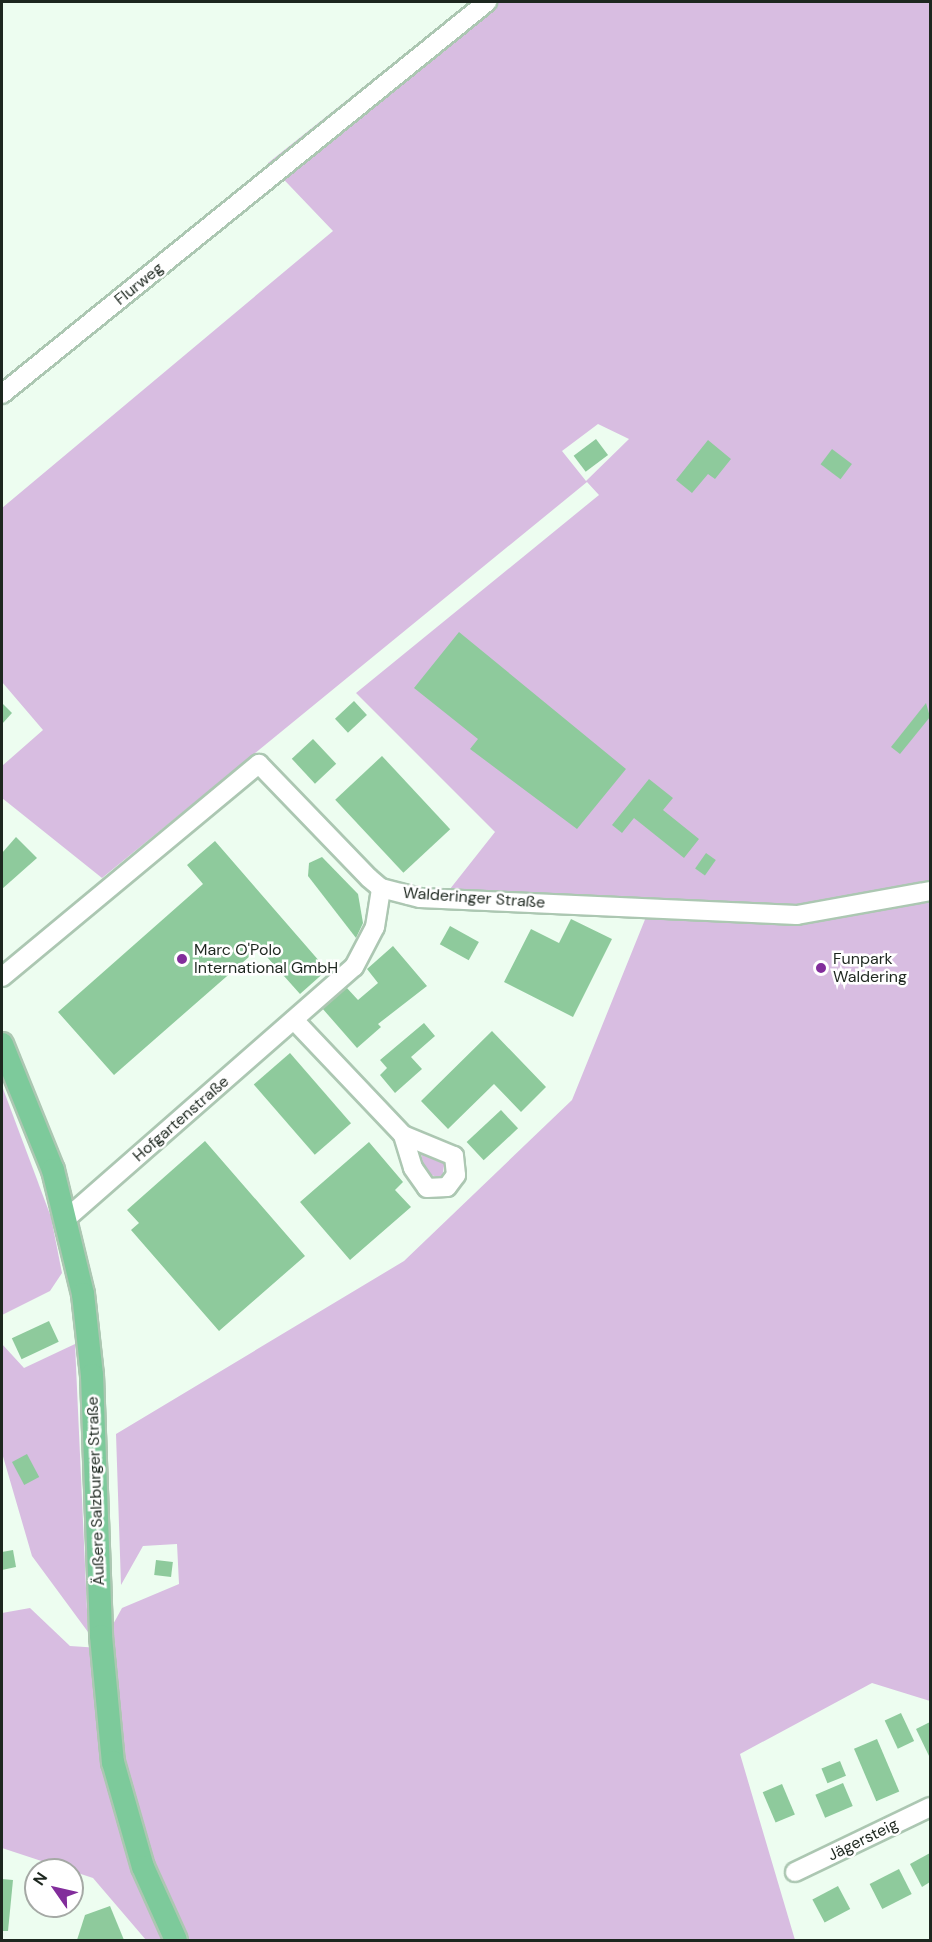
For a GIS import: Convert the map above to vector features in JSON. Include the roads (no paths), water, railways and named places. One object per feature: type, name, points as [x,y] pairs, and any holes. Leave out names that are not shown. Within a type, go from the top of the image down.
[{"type":"main road","name":"Äußere Salzburger Straße","points":[[2,1044],[53,1170],[66,1218],[92,1375],[101,1636],[113,1761],[143,1867],[176,1941]]},
{"type":"street","name":"Flurweg","points":[[2,394],[487,2]]},
{"type":"street","name":"Walderinger Straße","points":[[2,977],[259,764],[381,888],[420,898],[797,915],[930,891]]},
{"type":"street","name":"Hofgartenstraße","points":[[66,1218],[354,967],[368,946],[381,888]]},
{"type":"street","points":[[294,1020],[404,1135]]},
{"type":"street","name":"Jägersteig","points":[[795,1872],[930,1807]]},
{"type":"place","name":"Marc O'Polo International GmbH","points":[[182,959]]},
{"type":"place","name":"Funpark Waldering","points":[[821,968]]}]
